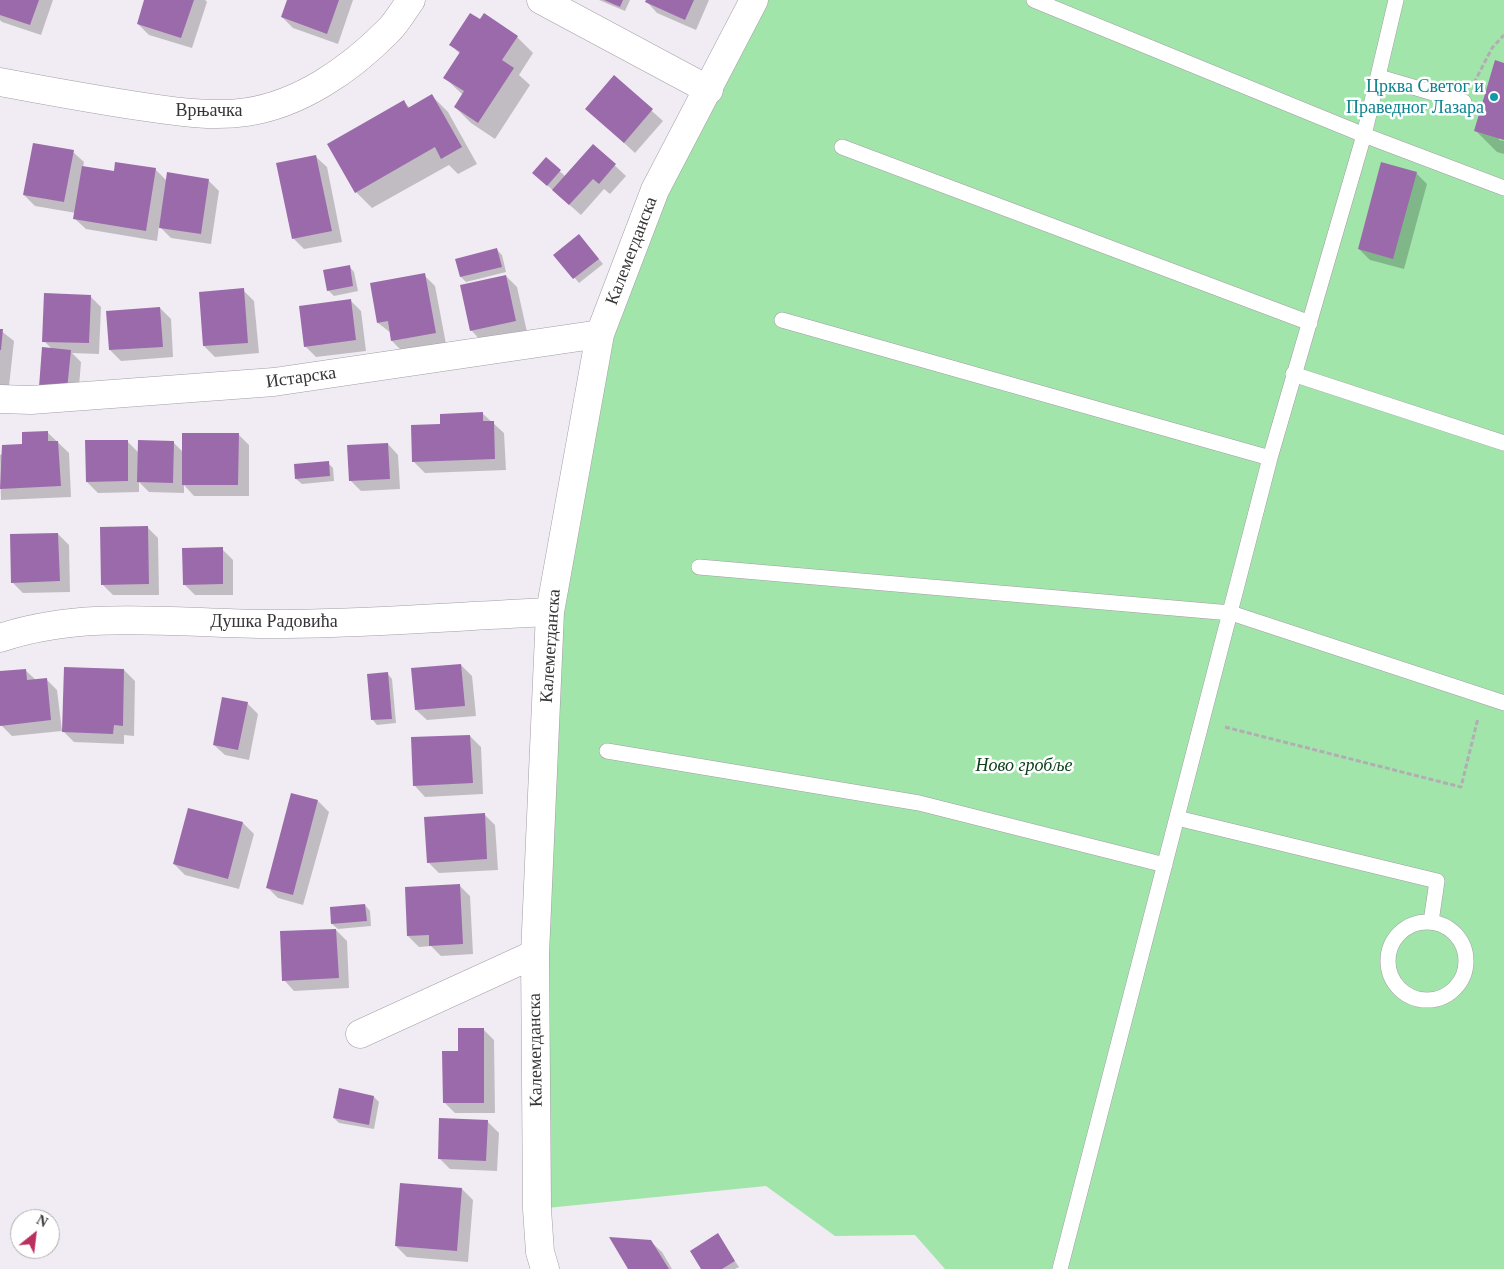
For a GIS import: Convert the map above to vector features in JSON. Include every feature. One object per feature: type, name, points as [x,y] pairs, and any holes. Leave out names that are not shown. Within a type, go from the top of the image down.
[{"type":"street","name":"Врњачка","points":[[0,82],[166,110],[218,115],[247,112],[275,106],[324,83],[358,59],[388,32],[412,0]]},
{"type":"street","points":[[540,0],[709,90]]},
{"type":"street","name":"Калемегданска","points":[[544,1269],[540,1252],[537,1209],[535,954],[550,612],[600,334],[655,190],[709,90],[754,0]]},
{"type":"street","name":"Истарска","points":[[0,399],[31,400],[274,382],[600,334]]},
{"type":"street","name":"Душка Радовића","points":[[0,638],[20,631],[84,621],[156,620],[284,624],[550,612]]},
{"type":"street","points":[[360,1034],[535,954]]},
{"type":"lane","points":[[1034,0],[1364,135],[1504,188]]},
{"type":"lane","points":[[1060,1269],[1270,458],[1364,135],[1396,0]]},
{"type":"lane","points":[[1379,77],[1464,102]]},
{"type":"lane","points":[[842,147],[1310,323]]},
{"type":"lane","points":[[782,320],[1270,458]]},
{"type":"lane","points":[[1293,374],[1504,442]]},
{"type":"lane","points":[[700,567],[1231,613],[1504,703]]},
{"type":"lane","points":[[608,751],[919,803],[1165,865]]},
{"type":"lane","points":[[1177,818],[1437,882],[1431,922]]},
{"type":"lane","points":[[1431,922],[1444,925],[1455,933],[1462,944],[1466,957],[1466,970],[1460,983],[1451,993],[1439,999],[1426,1001],[1413,998],[1402,992],[1389,972],[1388,959],[1390,947],[1396,936],[1406,928],[1417,923],[1431,922]]},
{"type":"path","points":[[1464,102],[1492,48],[1504,35]]},
{"type":"path","points":[[1202,721],[1461,787],[1483,696]]},
{"type":"green space","name":"Ново гробље","points":[[754,0],[1504,0],[1504,1269],[945,1269],[915,1235],[835,1236],[766,1186],[537,1209],[550,612],[600,334]]},
{"type":"building","points":[[0,0],[39,0],[30,25],[0,15]]},
{"type":"building","points":[[144,0],[194,0],[181,38],[137,24]]},
{"type":"building","points":[[287,0],[339,0],[327,34],[281,17]]},
{"type":"building","points":[[604,0],[623,0],[620,7]]},
{"type":"building","points":[[646,0],[694,0],[685,20],[645,2]]},
{"type":"building","points":[[470,13],[480,19],[484,13],[518,36],[502,60],[514,68],[478,123],[454,107],[464,91],[443,78],[460,52],[449,45]]},
{"type":"building","name":"Црква Светог и Праведног Лазара","points":[[1495,60],[1504,63],[1504,140],[1474,131]]},
{"type":"building","points":[[614,75],[653,109],[624,143],[585,109]]},
{"type":"building","points":[[432,94],[462,147],[441,159],[435,147],[355,193],[327,144],[404,100],[408,108]]},
{"type":"building","points":[[33,143],[74,150],[64,202],[23,195]]},
{"type":"building","points":[[593,144],[616,164],[599,184],[593,179],[569,205],[552,190]]},
{"type":"building","points":[[316,155],[332,231],[292,239],[276,163]]},
{"type":"building","points":[[546,157],[561,170],[547,186],[532,173]]},
{"type":"building","points":[[115,162],[156,168],[146,231],[73,219],[82,166],[114,171]]},
{"type":"building","points":[[1381,162],[1417,172],[1393,259],[1358,249]]},
{"type":"building","points":[[167,172],[209,179],[201,234],[159,228]]},
{"type":"building","points":[[579,234],[599,259],[573,279],[553,255]]},
{"type":"building","points":[[497,248],[502,267],[460,277],[455,259]]},
{"type":"building","points":[[350,265],[353,286],[327,291],[323,270]]},
{"type":"building","points":[[425,273],[436,333],[391,341],[388,321],[377,323],[370,283]]},
{"type":"building","points":[[506,275],[516,321],[470,331],[460,285]]},
{"type":"building","points":[[244,288],[248,343],[203,346],[199,292]]},
{"type":"building","points":[[44,293],[91,295],[89,343],[42,342]]},
{"type":"building","points":[[351,299],[356,340],[304,347],[299,306]]},
{"type":"building","points":[[160,307],[163,347],[109,350],[106,311]]},
{"type":"building","points":[[0,329],[3,329],[1,350],[0,350]]},
{"type":"building","points":[[42,347],[71,350],[67,390],[39,387]]},
{"type":"building","points":[[483,412],[483,421],[494,421],[495,459],[412,462],[411,425],[440,424],[440,414]]},
{"type":"building","points":[[48,431],[48,441],[58,441],[61,486],[0,489],[2,445],[22,444],[22,432]]},
{"type":"building","points":[[182,433],[239,433],[238,485],[182,485]]},
{"type":"building","points":[[85,440],[128,440],[128,481],[86,482]]},
{"type":"building","points":[[138,440],[174,441],[173,483],[137,482]]},
{"type":"building","points":[[388,443],[390,479],[349,481],[347,445]]},
{"type":"building","points":[[329,461],[330,476],[295,479],[294,464]]},
{"type":"building","points":[[148,526],[149,584],[101,585],[100,527]]},
{"type":"building","points":[[58,533],[60,581],[11,583],[10,534]]},
{"type":"building","points":[[223,547],[223,584],[183,585],[182,548]]},
{"type":"building","points":[[461,664],[465,706],[415,710],[411,668]]},
{"type":"building","points":[[64,667],[124,669],[123,726],[114,725],[113,734],[62,732]]},
{"type":"building","points":[[26,669],[27,680],[47,678],[51,720],[0,726],[0,671]]},
{"type":"building","points":[[388,672],[392,719],[371,720],[367,674]]},
{"type":"building","points":[[222,697],[248,702],[238,750],[213,745]]},
{"type":"building","points":[[470,735],[473,783],[413,786],[411,737]]},
{"type":"building","points":[[291,793],[318,800],[293,895],[266,888]]},
{"type":"building","points":[[188,808],[243,822],[228,879],[173,864]]},
{"type":"building","points":[[485,813],[487,859],[427,863],[424,817]]},
{"type":"building","points":[[460,884],[463,944],[429,946],[429,935],[407,936],[405,887]]},
{"type":"building","points":[[365,904],[367,921],[331,924],[330,907]]},
{"type":"building","points":[[336,929],[339,978],[282,981],[280,931]]},
{"type":"building","points":[[458,1028],[484,1028],[484,1103],[443,1103],[442,1051],[458,1051]]},
{"type":"building","points":[[339,1088],[374,1096],[369,1125],[333,1118]]},
{"type":"building","points":[[439,1118],[488,1120],[486,1161],[438,1159]]},
{"type":"building","points":[[400,1183],[462,1188],[457,1251],[395,1246]]},
{"type":"building","points":[[718,1233],[735,1261],[722,1269],[701,1269],[690,1251]]},
{"type":"building","points":[[609,1237],[651,1240],[669,1269],[628,1269]]},
{"type":"place","name":"Црква Светог и Праведног Лазара","points":[[1494,97]]}]
